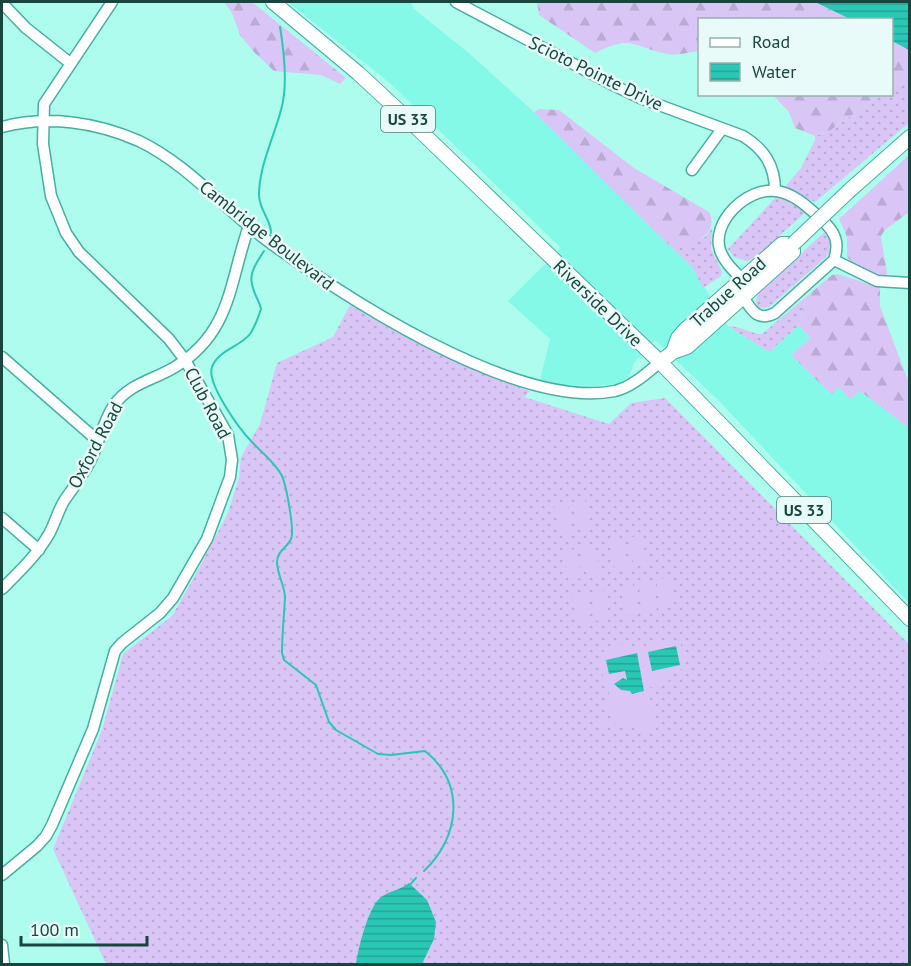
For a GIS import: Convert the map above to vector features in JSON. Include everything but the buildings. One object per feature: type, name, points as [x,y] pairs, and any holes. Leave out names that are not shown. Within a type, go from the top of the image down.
[{"type":"main road","name":"Riverside Drive","points":[[273,2],[404,115],[660,362],[909,619]]},
{"type":"main road","name":"Trabue Road","points":[[673,352],[678,338],[685,330],[782,244],[793,244],[909,138]]},
{"type":"main road","name":"Trabue Road","points":[[660,362],[673,352],[687,347],[793,252],[793,244]]},
{"type":"street","name":"Club Road","points":[[2,875],[46,836],[93,729],[114,651],[168,606],[207,539],[230,477],[232,460],[228,435],[185,360],[169,339],[79,252],[66,233],[51,196],[43,144],[44,104],[112,2]]},
{"type":"street","name":"Scioto Pointe Drive","points":[[456,2],[640,98],[755,143],[770,160],[775,191]]},
{"type":"street","points":[[2,3],[26,28],[70,63]]},
{"type":"street","name":"Cambridge Boulevard","points":[[2,127],[42,121],[84,124],[139,142],[173,162],[300,266],[373,312],[449,351],[516,380],[574,392],[612,391],[633,383],[660,362]]},
{"type":"street","points":[[692,170],[722,129]]},
{"type":"street","points":[[742,279],[729,266],[720,249],[721,226],[744,201],[754,195],[775,191],[796,198],[829,226],[836,236],[838,248],[834,260],[775,314],[760,317],[753,313],[743,297]]},
{"type":"street","name":"Oxford Road","points":[[2,589],[39,550],[50,533],[63,502],[83,474],[108,416],[124,393],[174,368],[185,360],[199,349],[219,322],[227,306],[249,226]]},
{"type":"street","points":[[834,260],[877,281],[909,283]]},
{"type":"street","points":[[2,357],[98,441]]},
{"type":"street","points":[[2,518],[39,550]]},
{"type":"street","points":[[2,945],[4,964]]},
{"type":"shaded area","points":[[288,2],[411,2],[414,9],[470,54],[534,112],[693,268],[728,326],[769,352],[799,325],[810,338],[791,355],[831,394],[839,387],[860,390],[909,428],[909,603],[719,401],[655,340],[634,363],[626,379],[617,384],[567,385],[540,380],[550,339],[508,301],[561,248],[391,84]]},
{"type":"green space","points":[[224,2],[252,2],[346,78],[340,84],[321,75],[274,71],[240,35],[232,13]]},
{"type":"green space","points":[[537,2],[815,2],[848,18],[698,18],[698,51],[671,54],[625,43],[595,53],[539,15]]},
{"type":"green space","points":[[893,42],[910,50],[909,73],[893,85]]},
{"type":"green space","points":[[909,73],[909,123],[815,202],[784,188],[801,168],[815,136],[828,132],[879,96],[893,96],[893,85]]},
{"type":"green space","points":[[774,96],[879,96],[828,132],[815,136],[795,128],[789,112]]},
{"type":"green space","points":[[539,109],[559,110],[634,168],[709,212],[712,222],[710,230],[700,239],[684,247],[677,248],[668,244],[534,112]]},
{"type":"green space","points":[[909,155],[909,212],[885,230],[881,236],[887,273],[885,277],[864,270],[847,257],[847,237],[839,219]]},
{"type":"green space","points":[[775,198],[784,199],[806,212],[756,257],[747,261],[734,257],[728,249]]},
{"type":"green space","points":[[712,228],[711,249],[722,271],[721,276],[703,288],[693,268],[668,244],[677,248],[705,237]]},
{"type":"green space","points":[[827,230],[831,244],[826,257],[769,307],[757,307],[756,300],[759,291]]},
{"type":"green space","points":[[838,274],[880,288],[880,306],[909,383],[909,428],[860,391],[850,399],[839,387],[831,394],[791,355],[810,338],[799,325],[807,296],[832,275]]},
{"type":"green space","points":[[807,296],[799,325],[769,352],[728,326],[762,334]]},
{"type":"green space","points":[[350,305],[438,353],[530,391],[524,397],[609,424],[631,403],[665,398],[909,644],[909,964],[106,964],[53,849],[102,730],[123,654],[172,616],[197,572],[228,513],[239,477],[241,457],[260,424],[277,363],[333,337]]},
{"type":"green space","points":[[585,499],[591,528],[578,530],[572,502]]},
{"type":"green space","points":[[567,503],[573,531],[560,534],[554,505]]},
{"type":"green space","points":[[642,535],[647,564],[634,567],[628,538]]},
{"type":"green space","points":[[623,539],[629,568],[615,570],[610,542]]},
{"type":"green space","points":[[595,545],[600,574],[587,577],[581,548]]},
{"type":"green space","points":[[576,549],[582,578],[569,580],[563,551]]},
{"type":"green space","points":[[669,577],[675,606],[662,608],[656,580]]},
{"type":"green space","points":[[651,581],[657,609],[644,612],[638,583]]},
{"type":"green space","points":[[633,584],[639,613],[626,616],[620,587]]},
{"type":"green space","points":[[604,590],[610,619],[596,621],[591,593]]},
{"type":"green space","points":[[586,594],[591,622],[578,625],[572,596]]},
{"type":"green space","points":[[680,640],[686,669],[672,670],[668,677],[669,683],[648,688],[656,729],[637,733],[635,723],[622,726],[621,722],[604,727],[599,724],[598,719],[601,715],[605,715],[609,720],[612,719],[605,696],[609,695],[607,681],[600,668],[603,648],[622,644],[624,649]]},
{"type":"green space","points":[[829,649],[834,655],[822,666],[816,660]]},
{"type":"water","points":[[815,2],[909,2],[909,50],[893,42],[893,18],[848,18]]},
{"type":"water","points":[[676,646],[680,665],[652,671],[648,652]]},
{"type":"water","points":[[637,653],[644,691],[632,694],[630,691],[621,690],[614,684],[623,678],[627,680],[625,671],[609,674],[606,660]]},
{"type":"water","points":[[409,883],[427,900],[436,922],[434,939],[422,964],[356,964],[371,910],[380,898]]},
{"type":"waterway","points":[[271,233],[259,195],[264,162],[283,101],[285,68],[280,27]]},
{"type":"waterway","points":[[264,251],[255,266],[251,280],[261,309],[256,322],[246,338],[219,356],[212,367],[212,374],[219,395],[232,417],[276,466],[286,489],[292,534],[277,562],[285,598],[282,653],[284,660],[316,685],[329,722],[336,730],[378,754],[391,755],[425,751],[438,764],[447,779],[452,795],[451,827],[445,843],[424,871]]},
{"type":"waterway","points":[[408,887],[416,878]]}]
